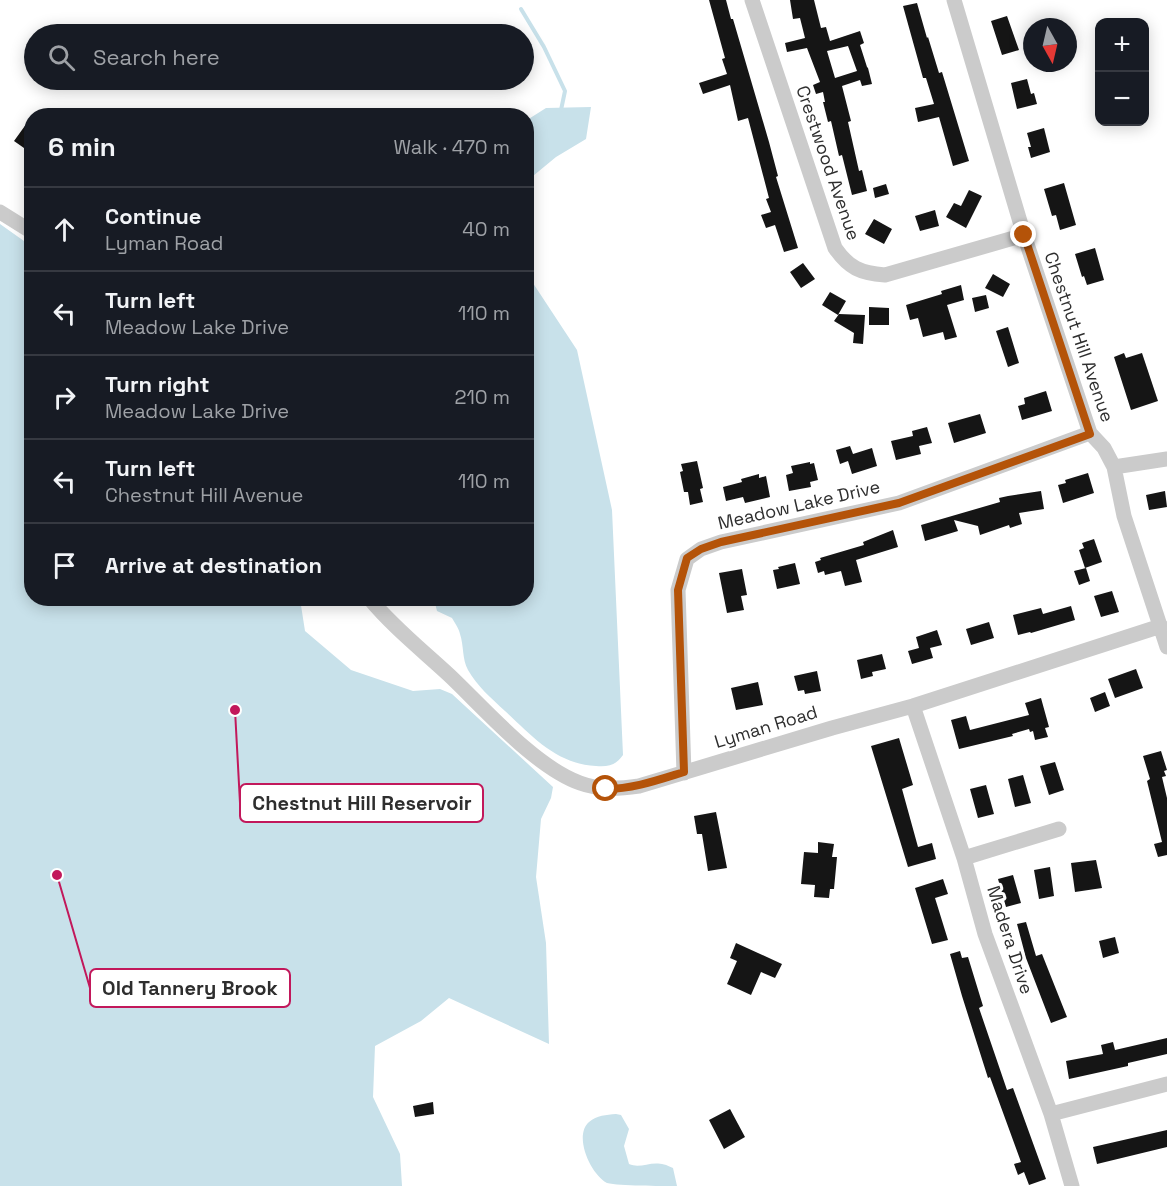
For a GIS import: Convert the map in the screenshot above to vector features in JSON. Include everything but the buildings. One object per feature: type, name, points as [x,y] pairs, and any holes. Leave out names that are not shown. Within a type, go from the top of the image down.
[{"type":"street","name":"Crestwood Avenue","points":[[752,0],[835,248],[844,260],[857,270],[885,275],[1024,235]]},
{"type":"street","name":"Chestnut Hill Avenue","points":[[954,0],[1024,235],[1090,434],[1104,448],[1114,467],[1124,516],[1167,647]]},
{"type":"street","points":[[0,213],[24,227]]},
{"type":"street","name":"Meadow Lake Drive","points":[[684,772],[678,590],[687,558],[701,549],[721,542],[899,503],[1090,434]]},
{"type":"street","points":[[1114,467],[1167,459]]},
{"type":"street","name":"Lyman Road","points":[[376,606],[391,623],[530,752],[563,775],[592,786],[622,789],[912,706],[1161,626]]},
{"type":"street","name":"Madera Drive","points":[[912,706],[964,858],[985,934],[1051,1114],[1072,1186]]},
{"type":"street","points":[[964,858],[1059,829]]},
{"type":"street","points":[[1051,1114],[1167,1084]]},
{"type":"water","points":[[591,107],[586,139],[556,157],[534,175],[534,116],[546,108]]},
{"type":"water","points":[[0,224],[24,241],[24,606],[301,606],[305,631],[351,670],[413,691],[440,689],[452,694],[553,787],[551,798],[541,819],[536,877],[546,943],[549,1044],[449,998],[421,1021],[375,1046],[373,1097],[400,1154],[402,1186],[0,1186]]},
{"type":"water","points":[[534,285],[577,350],[612,510],[623,755],[618,761],[608,766],[582,764],[557,754],[535,739],[476,681],[468,670],[456,624],[452,618],[437,611],[436,606],[534,606]]},
{"type":"water","points":[[621,1115],[629,1129],[624,1146],[629,1164],[639,1166],[654,1163],[673,1168],[677,1186],[607,1183],[595,1172],[583,1145],[585,1128],[595,1118]]},
{"type":"waterway","points":[[521,9],[530,24]]},
{"type":"waterway","points":[[534,30],[565,91],[561,110]]},
{"type":"place","name":"Chestnut Hill Reservoir","points":[[235,710]]},
{"type":"place","name":"Old Tannery Brook","points":[[57,875]]},
{"type":"route","points":[[606,789],[639,786],[684,772],[678,590],[687,558],[701,549],[721,542],[899,503],[1090,434],[1024,235]]}]
